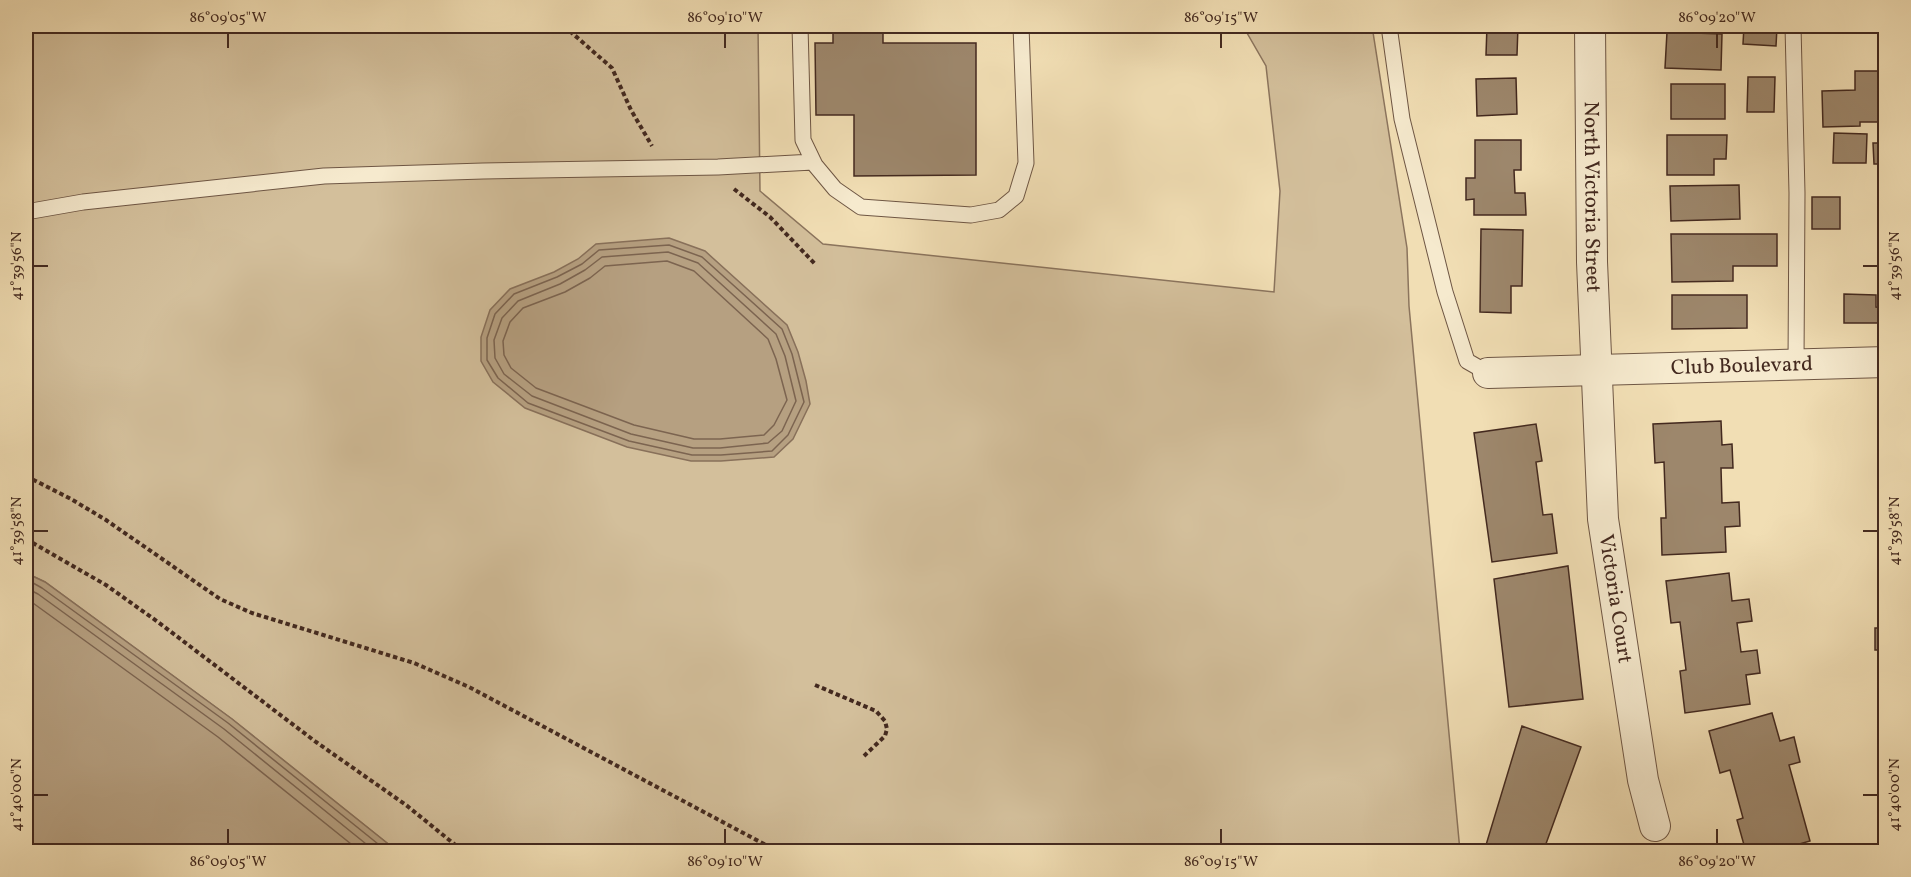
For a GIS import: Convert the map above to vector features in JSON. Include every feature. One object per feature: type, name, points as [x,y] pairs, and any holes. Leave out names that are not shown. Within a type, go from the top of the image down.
[{"type":"street","name":"North Victoria Street","points":[[1590,26],[1592,262],[1597,368]]},
{"type":"street","name":"Club Boulevard","points":[[1488,373],[1597,368],[1886,362]]},
{"type":"street","name":"Victoria Court","points":[[1597,368],[1604,519],[1643,780],[1655,826]]},
{"type":"lane","points":[[800,26],[803,140],[813,162],[836,189],[861,207],[971,215],[999,210],[1016,196],[1026,163],[1022,26]]},
{"type":"lane","points":[[1389,26],[1401,119],[1445,292],[1467,361],[1488,373]]},
{"type":"lane","points":[[1793,26],[1797,193],[1796,364]]},
{"type":"lane","points":[[26,212],[83,202],[324,176],[718,167],[813,162]]},
{"type":"path","points":[[26,476],[71,498],[106,520],[220,599],[252,613],[414,663],[470,687],[779,852]]},
{"type":"path","points":[[26,539],[106,585],[158,622],[316,742],[406,806],[464,852]]},
{"type":"path","points":[[815,685],[876,711],[885,721],[885,736],[864,756]]},
{"type":"shaded area","points":[[26,26],[758,26],[760,191],[823,244],[1274,292],[1280,191],[1266,66],[1243,26],[1372,26],[1407,248],[1409,306],[1460,851],[397,851],[232,719],[45,582],[26,573]]},
{"type":"water","points":[[669,238],[705,251],[787,325],[798,352],[810,404],[793,439],[774,457],[691,461],[627,447],[525,408],[493,382],[481,361],[481,337],[490,310],[510,289],[554,272],[578,259],[596,244]]},
{"type":"water","points":[[26,573],[45,582],[232,719],[397,851],[26,851]]},
{"type":"building","points":[[833,26],[883,26],[883,43],[976,43],[976,175],[854,176],[854,115],[816,115],[815,43],[833,43]]},
{"type":"building","points":[[1487,26],[1518,26],[1517,55],[1486,55]]},
{"type":"building","points":[[1744,26],[1777,27],[1776,46],[1743,44]]},
{"type":"building","points":[[1879,26],[1886,26],[1886,44],[1879,44]]},
{"type":"building","points":[[1667,32],[1722,34],[1721,70],[1665,68]]},
{"type":"building","points":[[1855,71],[1886,71],[1886,122],[1860,122],[1860,126],[1823,127],[1822,91],[1855,90]]},
{"type":"building","points":[[1748,77],[1775,77],[1774,112],[1747,112]]},
{"type":"building","points":[[1516,78],[1517,114],[1477,116],[1476,79]]},
{"type":"building","points":[[1671,84],[1725,84],[1725,119],[1671,119]]},
{"type":"building","points":[[1834,133],[1867,134],[1866,163],[1833,163]]},
{"type":"building","points":[[1667,135],[1727,135],[1726,159],[1714,159],[1714,175],[1667,175]]},
{"type":"building","points":[[1475,140],[1521,140],[1521,170],[1514,170],[1515,193],[1525,193],[1526,215],[1474,215],[1474,199],[1466,200],[1466,178],[1475,178]]},
{"type":"building","points":[[1873,143],[1886,143],[1886,164],[1874,164]]},
{"type":"building","points":[[1739,185],[1740,219],[1671,221],[1670,186]]},
{"type":"building","points":[[1812,197],[1840,197],[1840,229],[1812,229]]},
{"type":"building","points":[[1878,212],[1886,212],[1886,242],[1878,242]]},
{"type":"building","points":[[1481,229],[1523,230],[1522,286],[1511,286],[1511,313],[1480,312]]},
{"type":"building","points":[[1671,234],[1777,234],[1777,266],[1733,266],[1733,281],[1672,282]]},
{"type":"building","points":[[1844,294],[1876,295],[1876,307],[1886,308],[1886,323],[1844,323]]},
{"type":"building","points":[[1672,295],[1747,295],[1747,328],[1672,329]]},
{"type":"building","points":[[1721,421],[1722,445],[1732,444],[1733,468],[1721,468],[1722,503],[1739,502],[1740,526],[1725,527],[1726,552],[1662,555],[1661,518],[1666,518],[1664,462],[1655,463],[1653,424]]},
{"type":"building","points":[[1536,424],[1542,461],[1536,462],[1543,515],[1552,514],[1557,553],[1492,562],[1474,433]]},
{"type":"building","points":[[1568,566],[1583,699],[1509,707],[1494,579]]},
{"type":"building","points":[[1729,573],[1732,601],[1749,599],[1752,621],[1737,623],[1741,652],[1757,650],[1760,673],[1746,675],[1750,704],[1685,713],[1680,671],[1686,670],[1680,622],[1671,623],[1666,581]]},
{"type":"building","points":[[1875,628],[1886,628],[1886,650],[1875,650]]},
{"type":"building","points":[[1772,713],[1780,741],[1794,737],[1800,762],[1789,765],[1810,841],[1771,852],[1746,852],[1737,820],[1743,818],[1730,770],[1720,773],[1709,731]]},
{"type":"building","points":[[1522,726],[1581,747],[1543,852],[1511,852],[1486,845]]}]
